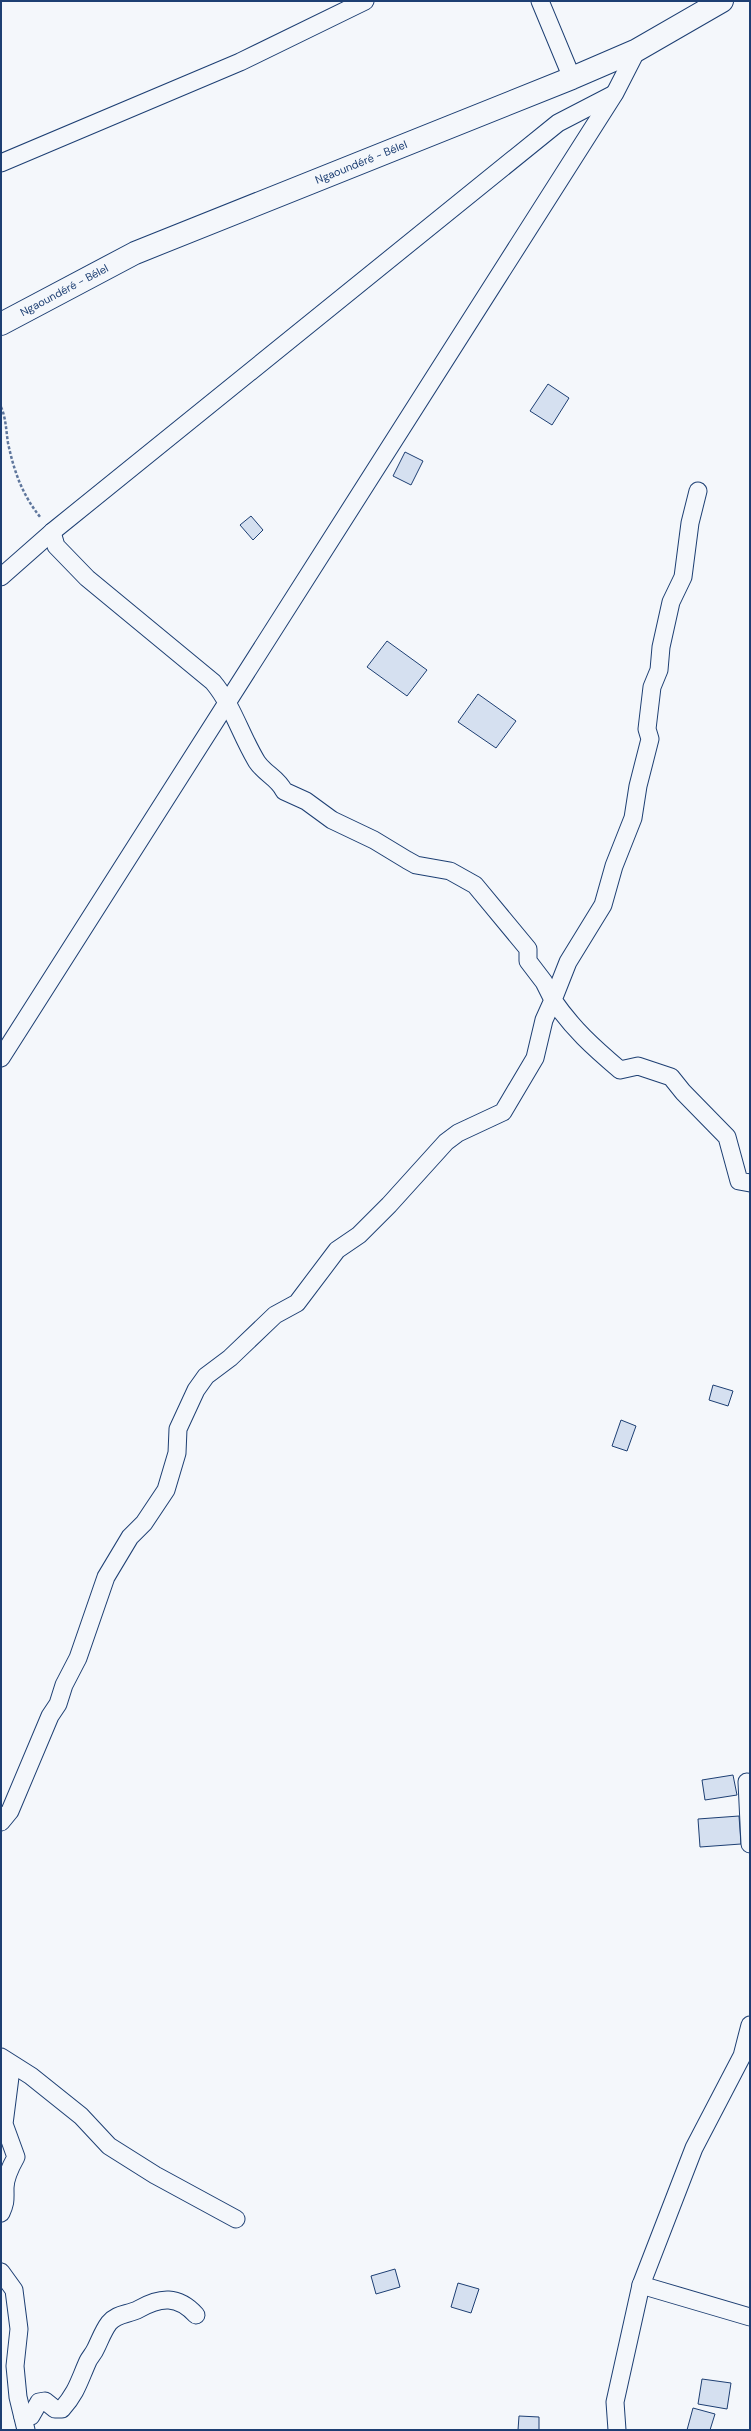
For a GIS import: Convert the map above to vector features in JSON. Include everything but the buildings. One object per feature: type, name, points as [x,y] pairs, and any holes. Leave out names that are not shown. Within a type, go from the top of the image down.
[{"type":"main road","name":"Ngaoundéré - Bélel","points":[[1,324],[135,252],[572,78],[637,50],[722,1]]},
{"type":"street","points":[[1,164],[227,68],[365,1]]},
{"type":"street","points":[[540,1],[572,78]]},
{"type":"street","points":[[1,1058],[615,93],[637,50]]},
{"type":"street","points":[[1,577],[52,532],[558,122],[615,93]]},
{"type":"street","points":[[1,1822],[10,1811],[50,1716],[58,1704],[64,1685],[78,1658],[106,1577],[130,1537],[144,1523],[166,1490],[177,1453],[178,1429],[196,1390],[206,1376],[230,1358],[275,1315],[297,1303],[337,1250],[359,1235],[389,1205],[446,1142],[458,1133],[503,1112],[535,1058],[538,1037],[568,962],[603,905],[614,866],[633,818],[638,786],[650,739],[647,729],[652,687],[659,670],[661,647],[672,602],[683,577],[690,523],[698,491]]},
{"type":"street","points":[[52,532],[56,546],[87,578],[202,672],[218,687],[227,702],[246,744],[258,763],[280,782],[284,791],[306,801],[332,820],[374,840],[416,865],[450,871],[475,885],[528,948],[528,961],[544,982],[553,1000],[567,1020],[591,1047],[620,1070],[638,1066],[671,1077],[682,1092],[727,1137],[739,1181],[750,1183]]},
{"type":"street","points":[[747,1782],[750,1844]]},
{"type":"street","points":[[617,2430],[615,2402],[641,2284],[694,2148],[742,2056],[750,2025]]},
{"type":"street","points":[[1,2213],[7,2197],[5,2188],[7,2179],[16,2157],[4,2124],[9,2083],[3,2059]]},
{"type":"street","points":[[3,2059],[31,2076],[81,2116],[109,2146],[155,2175],[236,2219]]},
{"type":"street","points":[[1,2272],[14,2290],[19,2329],[16,2366],[18,2397],[24,2423]]},
{"type":"street","points":[[641,2284],[750,2317]]},
{"type":"street","points":[[24,2423],[31,2416],[39,2402],[45,2401],[55,2409],[62,2409],[76,2392],[88,2361],[104,2330],[116,2316],[139,2309],[144,2304],[166,2299],[182,2303],[196,2315]]},
{"type":"path","points":[[1,407],[5,416],[12,465],[25,497],[52,532]]}]
